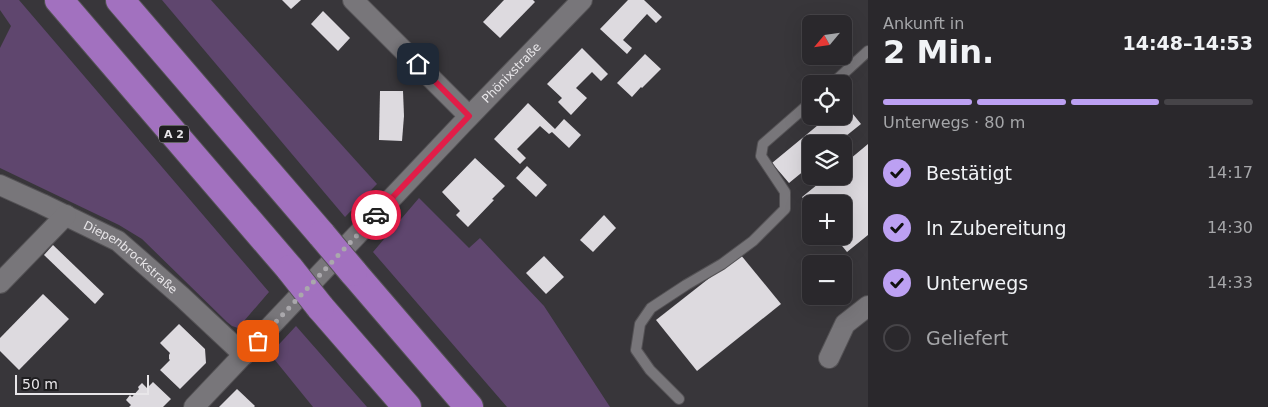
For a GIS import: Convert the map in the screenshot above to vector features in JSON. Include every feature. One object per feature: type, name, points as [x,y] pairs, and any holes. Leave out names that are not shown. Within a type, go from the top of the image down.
[{"type":"highway","name":"A 2","points":[[59,0],[407,407]]},
{"type":"highway","points":[[120,0],[470,407]]},
{"type":"street","points":[[353,0],[469,116]]},
{"type":"street","name":"Phönixstraße","points":[[194,407],[469,116],[582,0]]},
{"type":"street","name":"Diepenbrockstraße","points":[[0,185],[118,241],[244,355]]},
{"type":"street","points":[[0,283],[66,215]]},
{"type":"street","points":[[829,358],[846,324],[868,306]]},
{"type":"lane","points":[[842,75],[868,51]]},
{"type":"lane","points":[[679,399],[650,370],[636,350],[640,324],[651,308],[722,264],[753,242],[785,209],[785,192],[761,156],[763,144],[802,110]]},
{"type":"shaded area","points":[[0,0],[19,0],[269,292],[238,328],[227,322],[142,239],[119,225],[0,168],[0,48],[11,26],[0,10]]},
{"type":"shaded area","points":[[162,0],[211,0],[377,184],[345,217]]},
{"type":"shaded area","points":[[419,198],[469,248],[480,238],[544,306],[610,407],[507,407],[373,252]]},
{"type":"shaded area","points":[[296,326],[367,407],[313,407],[270,354]]},
{"type":"building","points":[[282,0],[301,0],[291,9]]},
{"type":"building","points":[[504,0],[533,0],[535,2],[500,38],[483,22]]},
{"type":"building","points":[[628,0],[644,0],[662,17],[656,23],[647,14],[623,40],[632,48],[627,54],[600,29]]},
{"type":"building","points":[[323,11],[350,38],[338,51],[311,24]]},
{"type":"building","points":[[582,48],[608,74],[601,81],[592,72],[576,88],[587,98],[571,115],[558,102],[562,98],[547,84]]},
{"type":"building","points":[[645,54],[661,69],[632,97],[617,83]]},
{"type":"building","points":[[380,91],[403,91],[402,141],[379,140]]},
{"type":"building","points":[[528,103],[555,129],[564,119],[581,135],[569,148],[552,132],[549,134],[540,126],[517,149],[526,158],[520,164],[494,139]]},
{"type":"building","points":[[852,113],[861,124],[847,135],[806,135],[818,125],[852,125]]},
{"type":"building","points":[[802,138],[802,172],[789,183],[772,163]]},
{"type":"building","points":[[868,144],[868,235],[847,252],[841,245],[852,245],[852,195],[804,195],[817,185],[852,185],[852,157]]},
{"type":"building","points":[[475,158],[505,186],[468,227],[456,215],[460,211],[442,192]]},
{"type":"building","points":[[527,166],[547,185],[536,197],[516,178]]},
{"type":"building","points":[[604,215],[616,228],[593,252],[580,240]]},
{"type":"building","points":[[53,245],[104,294],[95,304],[44,255]]},
{"type":"building","points":[[740,254],[781,304],[697,371],[656,320]]},
{"type":"building","points":[[544,256],[564,277],[546,294],[526,273]]},
{"type":"building","points":[[43,294],[69,319],[19,370],[0,351],[0,338]]},
{"type":"building","points":[[179,324],[205,349],[206,363],[180,389],[160,370],[170,360],[170,353],[160,343]]},
{"type":"building","points":[[153,382],[171,399],[163,407],[129,407],[131,405],[126,400],[130,395],[132,397],[142,383],[147,388]]},
{"type":"building","points":[[237,389],[255,406],[219,407]]},
{"type":"way so far","points":[[258,341],[376,215]]},
{"type":"route","points":[[376,215],[469,116],[418,64]]}]
